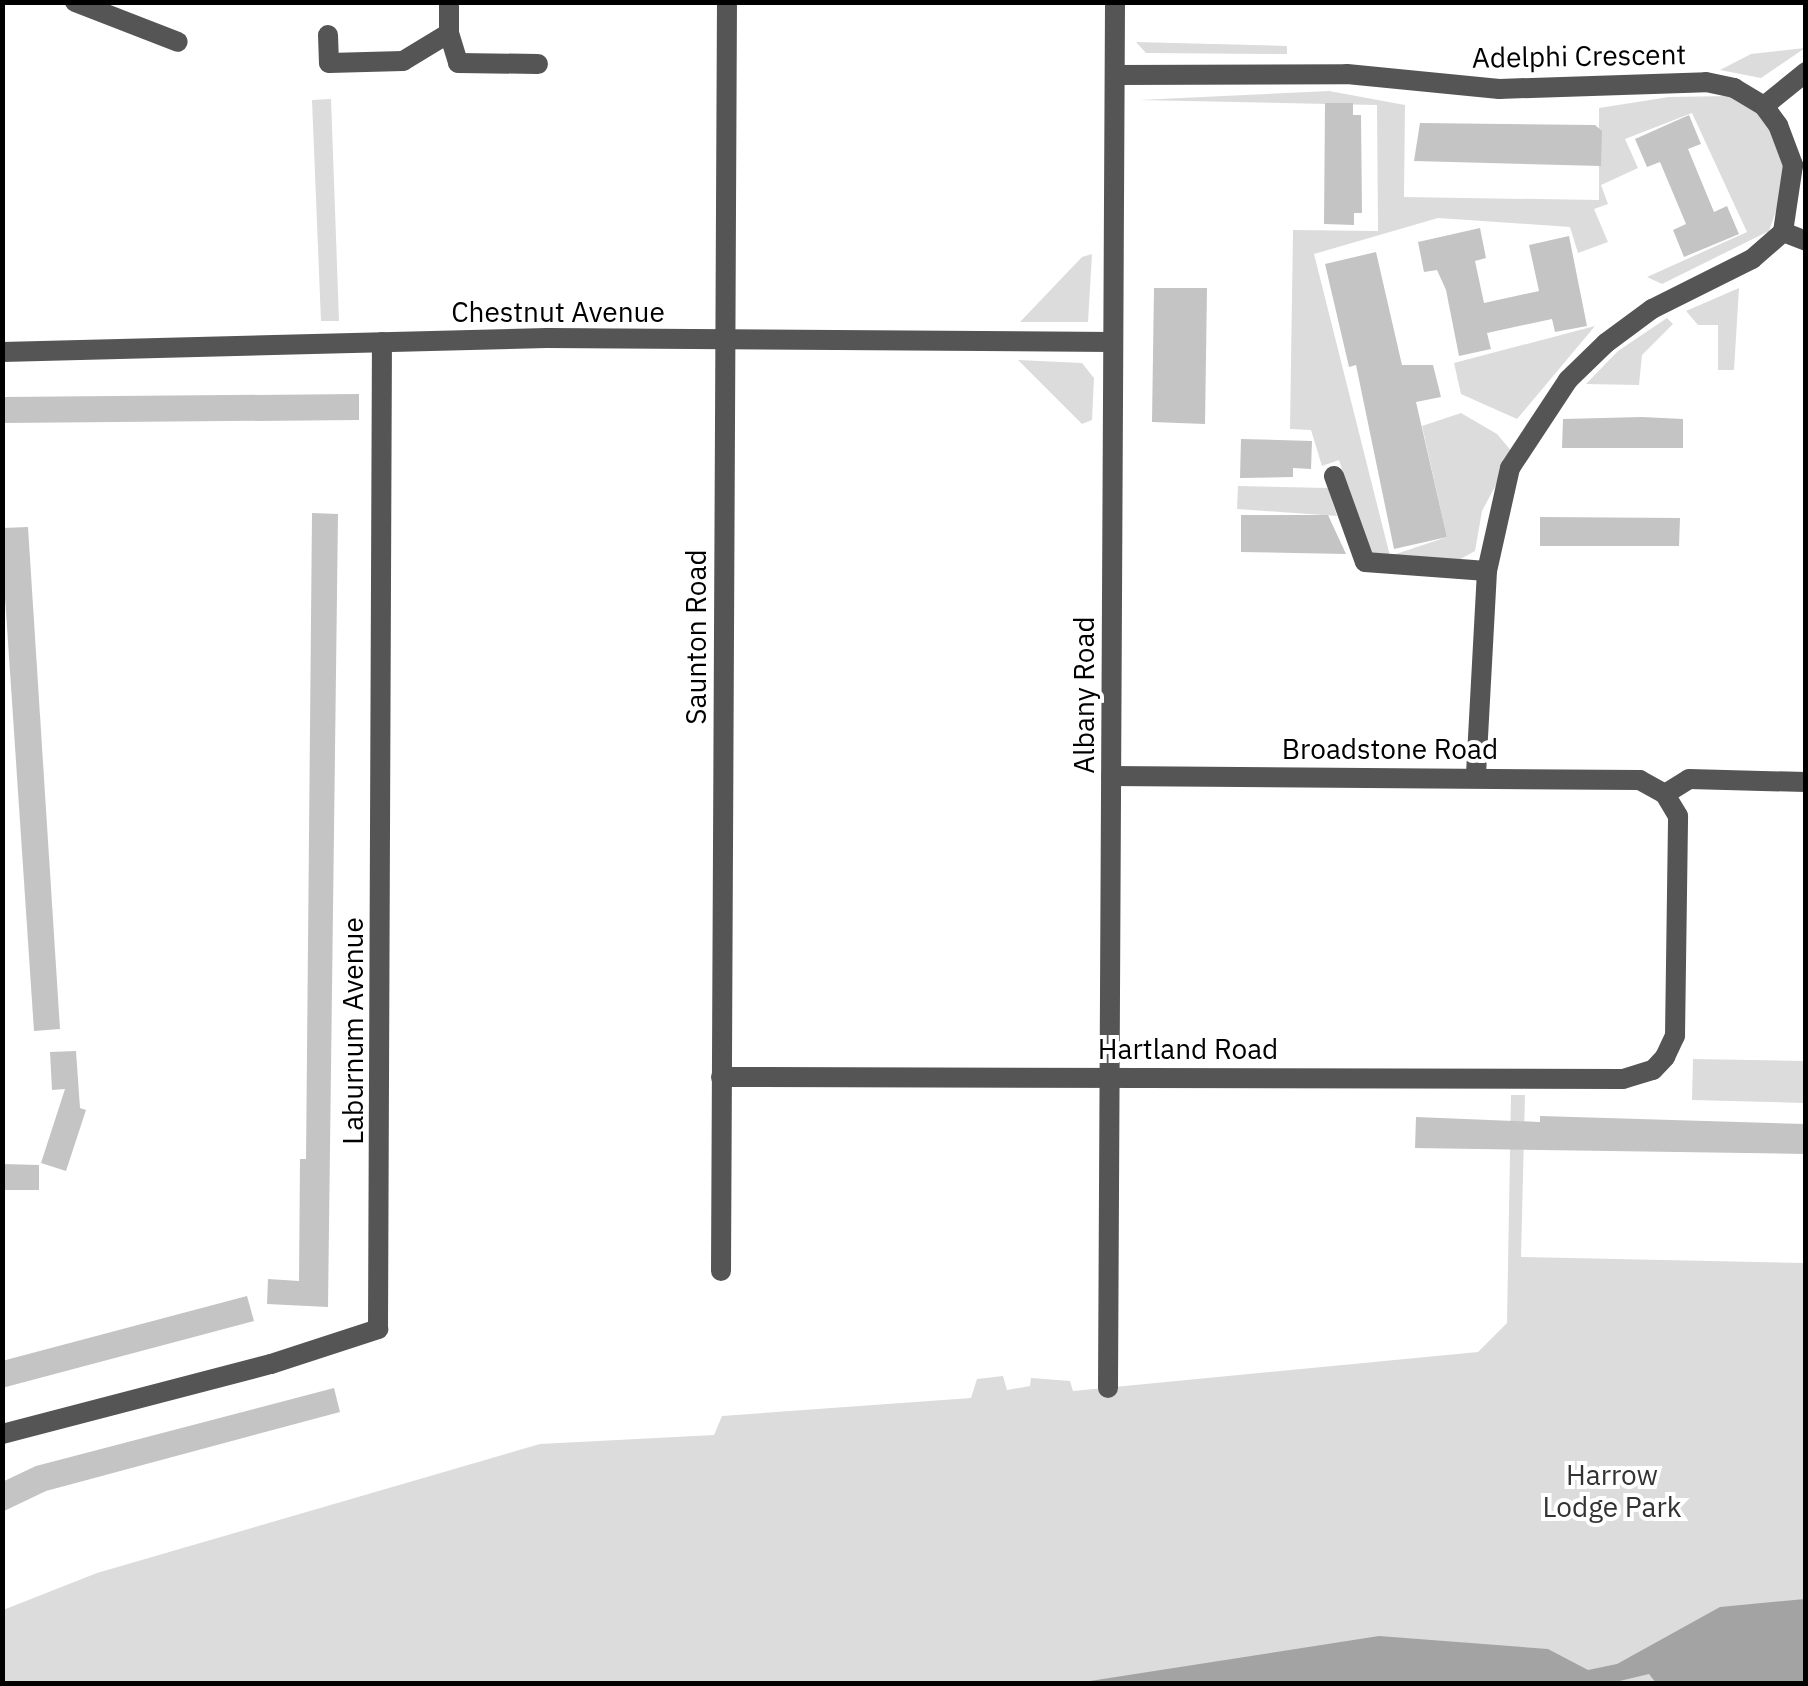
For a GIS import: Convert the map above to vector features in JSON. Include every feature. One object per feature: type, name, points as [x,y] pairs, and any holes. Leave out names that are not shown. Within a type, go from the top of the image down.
[{"type":"street","points":[[75,2],[178,42]]},
{"type":"street","points":[[448,2],[449,33],[458,63],[538,64]]},
{"type":"street","name":"Saunton Road","points":[[721,1272],[727,2]]},
{"type":"street","name":"Albany Road","points":[[1108,1388],[1115,2]]},
{"type":"street","points":[[328,35],[329,63],[403,61],[449,33]]},
{"type":"street","points":[[1476,776],[1488,572],[1510,468],[1568,380],[1633,321],[1752,260],[1783,232],[1793,165],[1764,106],[1806,72]]},
{"type":"street","name":"Adelphi Crescent","points":[[1114,75],[1347,74],[1499,88],[1706,82],[1734,88],[1764,106]]},
{"type":"street","points":[[1783,232],[1806,241]]},
{"type":"street","name":"Chestnut Avenue","points":[[2,352],[382,342],[1113,342]]},
{"type":"street","name":"Laburnum Avenue","points":[[2,1434],[378,1329],[382,342]]},
{"type":"street","points":[[1334,476],[1365,562],[1488,572]]},
{"type":"street","name":"Broadstone Road","points":[[1111,776],[1640,780],[1664,794]]},
{"type":"street","points":[[1664,794],[1690,779],[1806,782]]},
{"type":"street","name":"Hartland Road","points":[[721,1077],[1623,1078],[1653,1070],[1675,1036],[1678,816],[1664,794]]},
{"type":"green space","points":[[1136,42],[1287,46],[1287,54],[1146,53]]},
{"type":"green space","points":[[1805,48],[1761,78],[1720,70],[1751,54]]},
{"type":"green space","points":[[1329,91],[1405,105],[1404,197],[1599,200],[1599,108],[1669,97],[1729,96],[1755,110],[1779,140],[1787,179],[1769,231],[1662,284],[1647,277],[1747,232],[1692,113],[1625,139],[1638,168],[1601,185],[1608,204],[1594,209],[1608,242],[1578,253],[1570,227],[1438,218],[1314,254],[1390,556],[1447,537],[1422,426],[1461,413],[1497,434],[1513,453],[1482,511],[1475,551],[1457,561],[1370,555],[1339,460],[1322,466],[1311,430],[1290,429],[1293,230],[1378,231],[1377,105],[1139,100]]},
{"type":"green space","points":[[331,99],[339,321],[321,321],[312,100]]},
{"type":"green space","points":[[1092,254],[1088,322],[1020,322],[1082,257]]},
{"type":"green space","points":[[1739,288],[1734,370],[1718,370],[1718,325],[1698,325],[1686,311]]},
{"type":"green space","points":[[1667,318],[1673,324],[1642,355],[1639,385],[1586,384],[1618,351]]},
{"type":"green space","points":[[1595,326],[1517,419],[1461,394],[1454,363]]},
{"type":"green space","points":[[1018,360],[1082,363],[1094,378],[1092,420],[1082,424]]},
{"type":"green space","points":[[1238,486],[1328,488],[1337,516],[1237,509]]},
{"type":"green space","points":[[1693,1059],[1805,1061],[1805,1103],[1692,1100]]},
{"type":"green space","name":"Harrow Lodge Park","points":[[1511,1095],[1525,1095],[1521,1257],[1805,1263],[1805,1683],[3,1684],[3,1610],[97,1573],[540,1444],[714,1435],[722,1416],[971,1398],[977,1379],[1003,1376],[1007,1390],[1030,1386],[1031,1378],[1070,1381],[1073,1391],[1478,1352],[1507,1323]]},
{"type":"shaded area","points":[[1805,1599],[1805,1683],[1656,1683],[1649,1674],[1607,1684],[1077,1683],[1379,1636],[1548,1649],[1588,1670],[1617,1664],[1720,1607]]},
{"type":"building","points":[[1325,103],[1353,103],[1353,115],[1361,115],[1362,213],[1354,213],[1354,225],[1324,224]]},
{"type":"building","points":[[1689,115],[1701,144],[1688,149],[1714,212],[1727,206],[1739,234],[1684,257],[1673,230],[1686,224],[1660,162],[1647,167],[1635,139]]},
{"type":"building","points":[[1420,123],[1595,125],[1602,131],[1601,166],[1414,161]]},
{"type":"building","points":[[1480,228],[1486,258],[1475,261],[1484,303],[1539,291],[1529,245],[1569,236],[1587,326],[1555,332],[1552,319],[1487,333],[1491,349],[1459,356],[1446,290],[1437,270],[1424,272],[1418,242]]},
{"type":"building","points":[[1376,252],[1402,365],[1433,365],[1441,397],[1416,402],[1447,537],[1394,549],[1356,365],[1349,367],[1325,264]]},
{"type":"building","points":[[1154,288],[1207,288],[1205,424],[1152,422]]},
{"type":"building","points":[[359,394],[359,420],[2,423],[2,397]]},
{"type":"building","points":[[1563,419],[1683,419],[1683,448],[1562,448]]},
{"type":"building","points":[[1241,439],[1312,441],[1311,469],[1293,468],[1293,477],[1240,478]]},
{"type":"building","points":[[312,513],[338,514],[328,1307],[267,1304],[268,1279],[299,1281],[300,1159],[306,1159]]},
{"type":"building","points":[[1241,515],[1328,515],[1346,554],[1241,552]]},
{"type":"building","points":[[1540,517],[1680,518],[1679,546],[1540,546]]},
{"type":"building","points":[[28,527],[60,1029],[34,1031],[2,552],[2,528]]},
{"type":"building","points":[[76,1051],[80,1108],[86,1110],[66,1171],[41,1163],[65,1089],[52,1090],[50,1052]]},
{"type":"building","points":[[1540,1116],[1806,1124],[1806,1154],[1415,1148],[1416,1117],[1540,1122]]},
{"type":"building","points":[[2,1164],[39,1165],[39,1190],[2,1190]]},
{"type":"building","points":[[247,1296],[254,1321],[2,1388],[2,1361]]},
{"type":"building","points":[[334,1388],[340,1412],[46,1491],[2,1512],[2,1482],[36,1466]]}]
